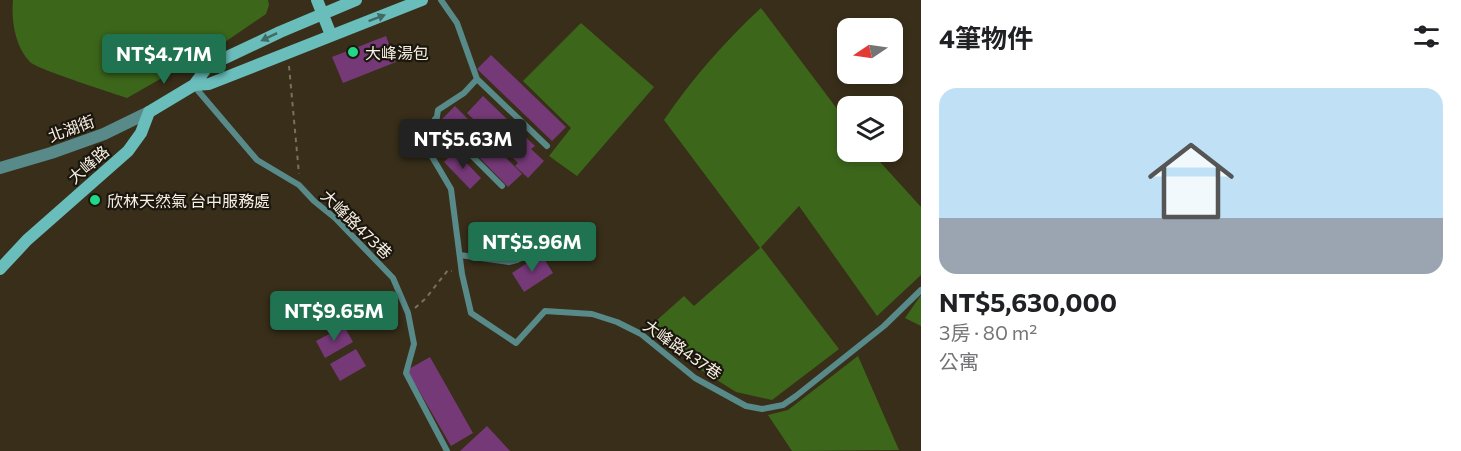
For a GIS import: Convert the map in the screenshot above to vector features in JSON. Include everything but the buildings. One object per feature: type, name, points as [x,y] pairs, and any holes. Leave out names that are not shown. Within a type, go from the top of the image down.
[{"type":"street","points":[[317,0],[331,35]]},
{"type":"street","points":[[149,112],[194,85],[208,66],[322,13],[356,0]]},
{"type":"street","points":[[194,85],[209,84],[422,0]]},
{"type":"street","name":"北湖街","points":[[0,168],[104,134],[149,112]]},
{"type":"street","name":"大峰路","points":[[0,269],[27,240],[128,151],[141,133],[149,112]]},
{"type":"lane","points":[[441,0],[457,23],[477,79],[546,146]]},
{"type":"lane","points":[[477,79],[464,93],[438,110],[435,119],[502,186]]},
{"type":"lane","name":"大峰路473巷","points":[[194,85],[257,160],[299,185],[335,218],[393,279],[408,313],[414,344],[406,373],[447,451]]},
{"type":"lane","name":"大峰路437巷","points":[[435,119],[431,155],[451,189],[462,274],[471,313],[516,343],[545,311],[592,314],[617,322],[642,334],[695,378],[746,406],[762,409],[783,405],[796,396],[884,326],[921,290]]},
{"type":"lane","points":[[460,255],[509,262],[538,250]]},
{"type":"path","points":[[290,51],[289,79],[299,162],[299,185]]},
{"type":"path","points":[[408,313],[426,298],[448,270],[462,274]]},
{"type":"green space","points":[[13,0],[268,0],[269,5],[266,14],[225,42],[127,98],[30,62],[21,49],[15,33]]},
{"type":"green space","points":[[761,8],[837,109],[837,162],[880,162],[921,207],[921,275],[877,316],[799,206],[761,247],[839,349],[772,400],[736,392],[701,370],[647,329],[684,296],[694,306],[760,248],[664,120],[686,90]]},
{"type":"green space","points":[[581,23],[654,87],[577,176],[549,156],[571,128],[523,81]]},
{"type":"green space","points":[[921,295],[921,326],[905,318]]},
{"type":"green space","points":[[858,356],[899,450],[792,451],[768,415],[788,410]]},
{"type":"place","name":"大峰湯包","points":[[353,52]]},
{"type":"place","name":"欣林天然氣 台中服務處","points":[[95,200]]}]
